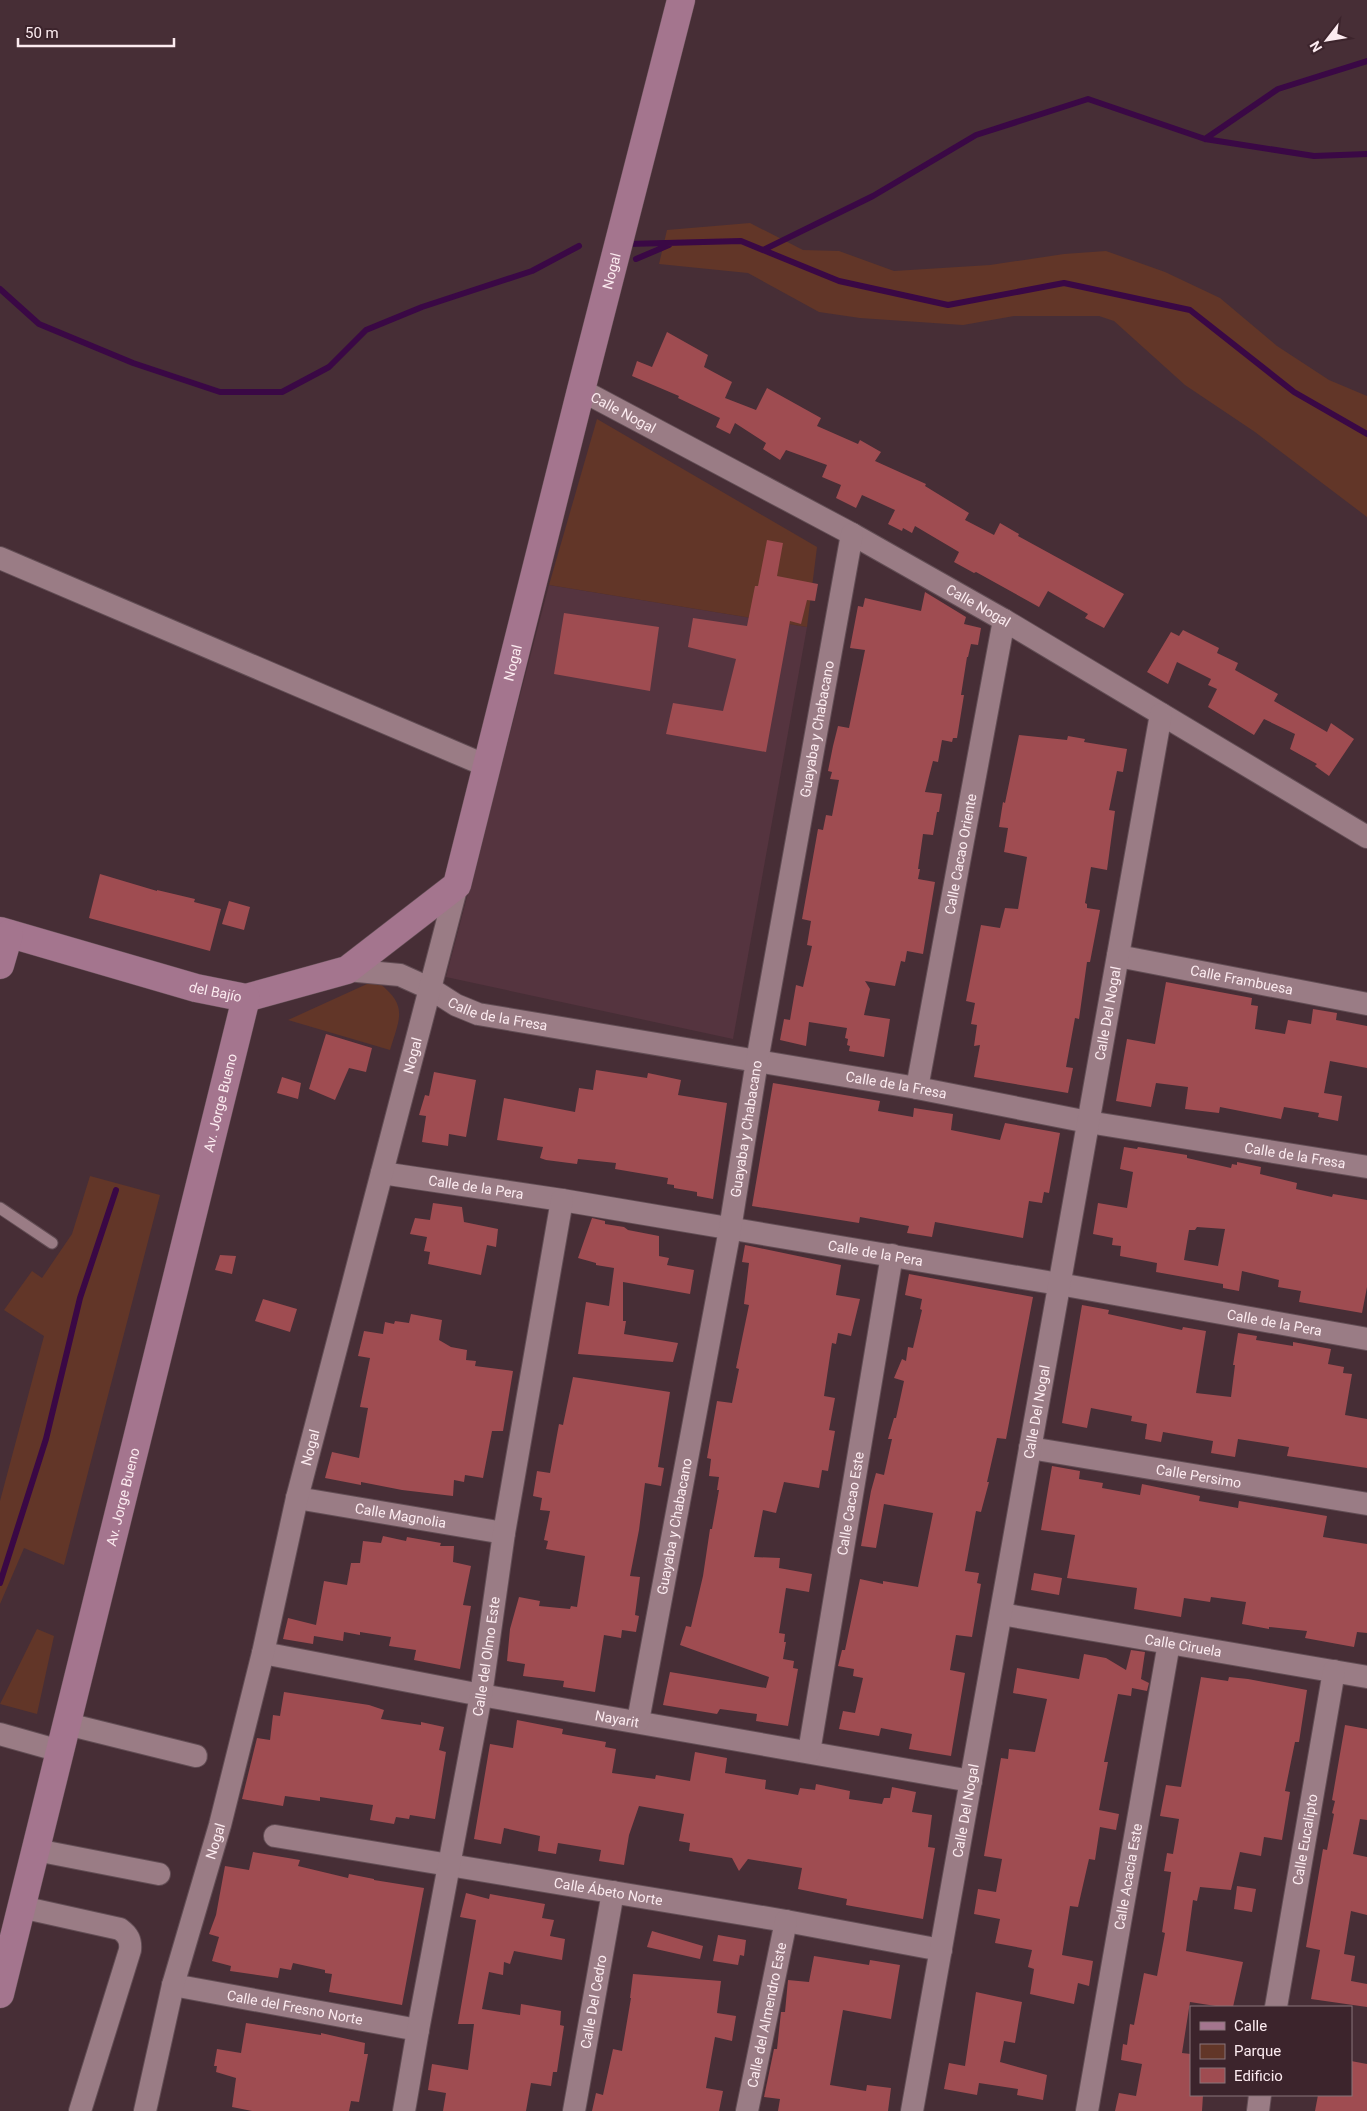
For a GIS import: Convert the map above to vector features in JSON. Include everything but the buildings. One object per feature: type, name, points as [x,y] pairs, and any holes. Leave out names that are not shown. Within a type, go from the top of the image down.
[{"type":"street","name":"Nogal","points":[[145,2111],[173,1985],[220,1825],[263,1653],[297,1498],[431,989],[681,0]]},
{"type":"street","name":"Calle Nogal","points":[[581,390],[852,534],[1004,620],[1367,837]]},
{"type":"street","name":"Guayaba y Chabacano","points":[[638,1722],[730,1230],[756,1061],[852,534]]},
{"type":"street","points":[[0,558],[487,766]]},
{"type":"street","name":"Calle Cacao Oriente","points":[[917,1088],[1004,620]]},
{"type":"street","name":"Calle Del Nogal","points":[[912,2111],[1161,714]]},
{"type":"street","points":[[347,970],[457,885]]},
{"type":"street","points":[[0,965],[5,933]]},
{"type":"street","name":"del Bajío","points":[[5,933],[196,988],[246,998],[347,970],[400,974],[431,989]]},
{"type":"street","name":"Calle Frambuesa","points":[[1118,956],[1367,1004]]},
{"type":"street","name":"Calle de la Fresa","points":[[431,989],[456,1005],[478,1014],[917,1088],[1088,1122],[1367,1167]]},
{"type":"street","name":"Av. Jorge Bueno","points":[[0,1994],[246,998]]},
{"type":"street","name":"Calle de la Pera","points":[[382,1174],[562,1200],[730,1230],[892,1255],[1367,1339]]},
{"type":"street","name":"Calle del Olmo Este","points":[[404,2111],[481,1694],[504,1533],[562,1200]]},
{"type":"street","name":"Calle Cacao Este","points":[[809,1752],[892,1255]]},
{"type":"street","name":"Calle Persimo","points":[[1030,1448],[1367,1504]]},
{"type":"street","name":"Calle Magnolia","points":[[297,1498],[504,1533]]},
{"type":"street","name":"Calle Ciruela","points":[[1001,1614],[1367,1677]]},
{"type":"street","name":"Calle Acacia Este","points":[[1087,2111],[1169,1643]]},
{"type":"street","name":"Nayarit","points":[[263,1653],[481,1694],[971,1781]]},
{"type":"street","name":"Calle Eucalipto","points":[[1276,2006],[1334,1671]]},
{"type":"street","points":[[67,1724],[196,1756]]},
{"type":"street","points":[[0,1734],[60,1750]]},
{"type":"street","name":"Calle Ábeto Norte","points":[[275,1836],[786,1921],[940,1950]]},
{"type":"street","points":[[36,1850],[159,1874]]},
{"type":"street","name":"Calle Del Cedro","points":[[574,2111],[613,1892]]},
{"type":"street","points":[[22,1907],[120,1929],[127,1934],[131,1941],[130,1950],[80,2111]]},
{"type":"street","name":"Calle del Almendro Este","points":[[747,2111],[786,1921]]},
{"type":"street","name":"Calle del Fresno Norte","points":[[173,1985],[418,2030]]},
{"type":"street","points":[[1258,2111],[1260,2096]]},
{"type":"lane","points":[[0,1208],[52,1242]]},
{"type":"shaded area","points":[[549,585],[807,627],[733,1039],[446,977]]},
{"type":"green space","points":[[750,223],[803,250],[839,251],[894,271],[990,265],[1064,254],[1106,251],[1165,272],[1220,298],[1277,346],[1329,380],[1367,396],[1367,517],[1255,432],[1185,385],[1114,321],[1099,316],[1014,316],[963,325],[860,318],[819,312],[748,273],[659,264],[667,230]]},
{"type":"green space","points":[[597,419],[817,547],[807,627],[549,585]]},
{"type":"green space","points":[[379,983],[388,991],[398,1006],[399,1020],[390,1050],[288,1020],[367,984]]},
{"type":"green space","points":[[90,1176],[160,1195],[64,1565],[24,1548],[0,1604],[0,1501],[44,1336],[4,1310],[32,1271],[42,1278],[72,1234]]},
{"type":"green space","points":[[37,1629],[54,1636],[37,1714],[0,1704]]},
{"type":"waterway","points":[[1205,139],[1278,89],[1367,61]]},
{"type":"waterway","points":[[763,250],[873,196],[976,135],[1088,99],[1205,139],[1314,156],[1367,154]]},
{"type":"waterway","points":[[628,244],[741,241],[839,281],[948,305],[1064,283],[1190,310],[1294,392],[1367,434]]},
{"type":"waterway","points":[[636,259],[669,245]]},
{"type":"waterway","points":[[0,289],[39,324],[133,363],[220,392],[282,392],[329,367],[366,330],[422,307],[532,271],[579,246]]},
{"type":"waterway","points":[[0,1583],[46,1439],[80,1298],[116,1190]]}]
